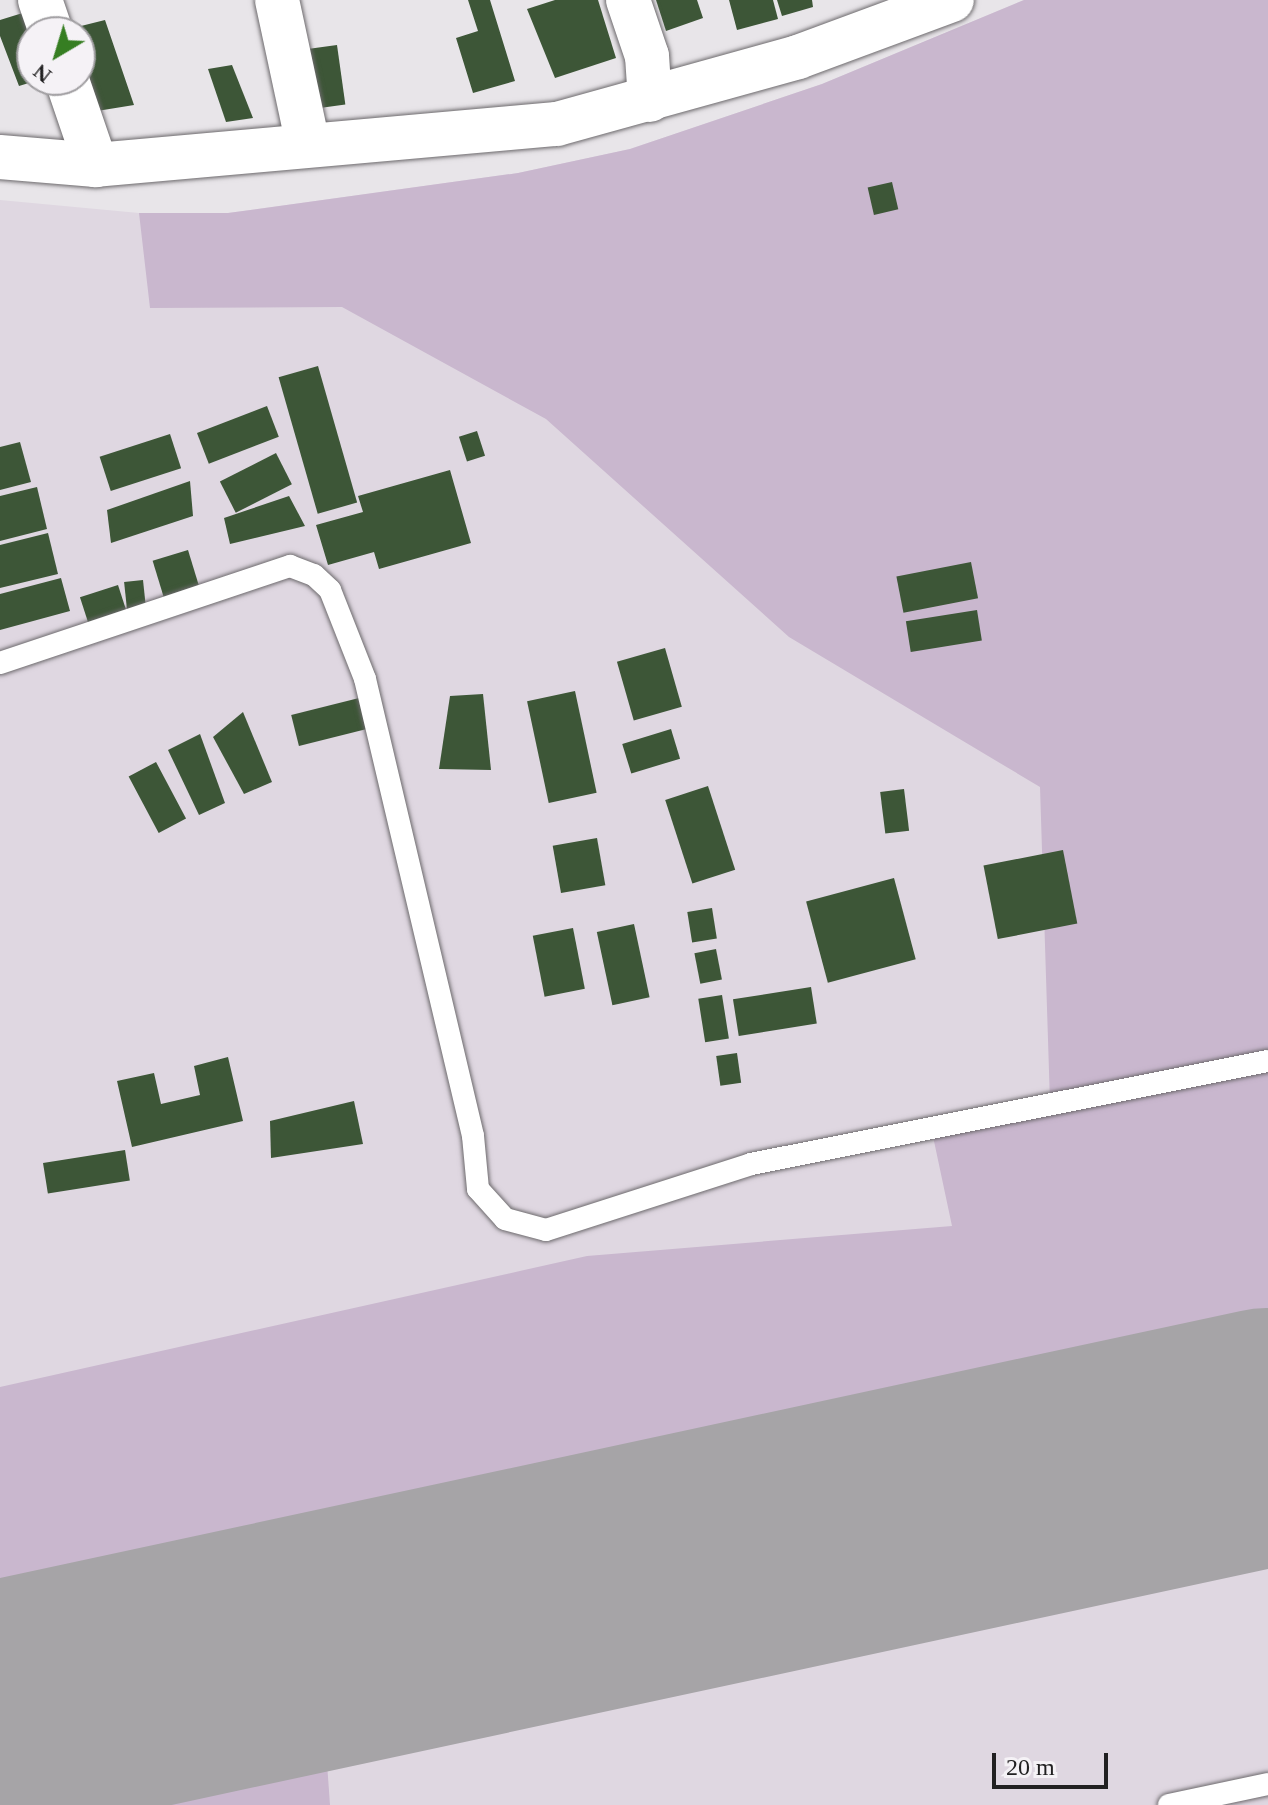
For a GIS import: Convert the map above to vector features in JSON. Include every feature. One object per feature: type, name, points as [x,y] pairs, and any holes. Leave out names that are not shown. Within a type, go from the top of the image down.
[{"type":"street","points":[[277,0],[308,145]]},
{"type":"street","points":[[628,0],[647,56],[650,100]]},
{"type":"street","points":[[0,157],[96,165],[557,124],[798,57],[927,4]]},
{"type":"street","points":[[72,96],[96,165]]},
{"type":"lane","points":[[0,663],[290,566],[314,575],[330,590],[365,679],[473,1136],[478,1189],[505,1219],[546,1230],[751,1164],[1268,1061]]},
{"type":"lane","points":[[1169,1805],[1268,1784]]},
{"type":"shaded area","points":[[1024,0],[1268,0],[1268,1805],[0,1805],[0,200],[139,213],[228,213],[518,173],[630,149],[822,84]]},
{"type":"shaded area","points":[[1024,0],[1268,0],[1268,1334],[0,1597],[0,1387],[587,1256],[952,1226],[931,1127],[1050,1103],[1040,787],[789,637],[546,419],[342,307],[150,308],[139,213],[228,213],[518,173],[630,149],[822,84]]},
{"type":"shaded area","points":[[325,1735],[330,1805],[0,1805]]},
{"type":"building","points":[[468,0],[490,0],[515,81],[473,93],[456,38],[478,31]]},
{"type":"building","points":[[555,0],[598,0],[616,58],[555,78],[527,9]]},
{"type":"building","points":[[656,0],[697,0],[703,18],[666,31]]},
{"type":"building","points":[[729,0],[773,0],[778,19],[737,30]]},
{"type":"building","points":[[777,0],[812,0],[813,7],[782,16]]},
{"type":"building","points":[[42,7],[38,16],[16,16],[16,78],[0,36],[0,20]]},
{"type":"building","points":[[105,20],[134,105],[97,111],[92,96],[96,96],[96,22]]},
{"type":"building","points":[[337,45],[345,104],[311,109],[302,50]]},
{"type":"building","points":[[232,65],[253,118],[226,122],[208,69]]},
{"type":"building","points":[[892,182],[898,209],[874,215],[868,188]]},
{"type":"building","points":[[318,366],[357,502],[318,514],[279,377]]},
{"type":"building","points":[[267,406],[279,437],[209,464],[197,433]]},
{"type":"building","points":[[477,431],[485,456],[467,462],[459,437]]},
{"type":"building","points":[[170,434],[181,468],[111,491],[100,457]]},
{"type":"building","points":[[20,442],[31,482],[0,490],[0,447]]},
{"type":"building","points":[[276,453],[292,484],[236,513],[220,482]]},
{"type":"building","points":[[450,470],[471,543],[379,569],[374,552],[328,565],[316,525],[363,512],[358,496]]},
{"type":"building","points":[[190,481],[193,516],[111,543],[107,510]]},
{"type":"building","points":[[37,487],[47,529],[0,541],[0,496]]},
{"type":"building","points":[[289,496],[305,526],[230,544],[224,518]]},
{"type":"building","points":[[48,533],[58,574],[0,588],[0,545]]},
{"type":"building","points":[[188,550],[200,589],[165,600],[153,561]]},
{"type":"building","points":[[971,562],[978,598],[903,613],[896,577]]},
{"type":"building","points":[[61,578],[70,611],[0,630],[0,594]]},
{"type":"building","points":[[143,580],[146,608],[127,610],[124,582]]},
{"type":"building","points":[[118,585],[128,616],[90,629],[80,597]]},
{"type":"building","points":[[977,610],[982,641],[911,652],[906,621]]},
{"type":"building","points":[[665,648],[682,707],[634,720],[617,662]]},
{"type":"building","points":[[575,691],[597,793],[549,803],[527,701]]},
{"type":"building","points":[[483,694],[491,770],[439,769],[450,696]]},
{"type":"building","points":[[363,697],[371,728],[299,746],[291,715]]},
{"type":"building","points":[[243,712],[272,782],[244,794],[213,737]]},
{"type":"building","points":[[671,729],[680,759],[631,774],[622,744]]},
{"type":"building","points":[[200,734],[225,803],[199,815],[168,750]]},
{"type":"building","points":[[156,762],[186,819],[159,833],[129,777]]},
{"type":"building","points":[[708,786],[735,870],[692,884],[665,800]]},
{"type":"building","points":[[904,789],[909,831],[885,834],[880,792]]},
{"type":"building","points":[[597,838],[605,885],[561,893],[553,846]]},
{"type":"building","points":[[1063,850],[1077,924],[998,939],[983,865]]},
{"type":"building","points":[[894,878],[916,959],[828,983],[806,902]]},
{"type":"building","points":[[712,908],[717,939],[692,943],[687,912]]},
{"type":"building","points":[[634,924],[650,997],[612,1005],[597,932]]},
{"type":"building","points":[[573,928],[585,989],[545,997],[533,936]]},
{"type":"building","points":[[716,949],[722,979],[700,984],[694,953]]},
{"type":"building","points":[[811,987],[817,1024],[739,1036],[733,999]]},
{"type":"building","points":[[722,995],[729,1038],[705,1042],[698,999]]},
{"type":"building","points":[[737,1053],[741,1083],[720,1086],[716,1056]]},
{"type":"building","points":[[228,1057],[243,1121],[132,1147],[117,1081],[154,1073],[161,1104],[200,1095],[194,1066]]},
{"type":"building","points":[[354,1101],[363,1144],[271,1158],[270,1121]]},
{"type":"building","points":[[125,1150],[130,1181],[48,1194],[43,1163]]},
{"type":"runway","points":[[0,1710],[1268,1437]]}]
